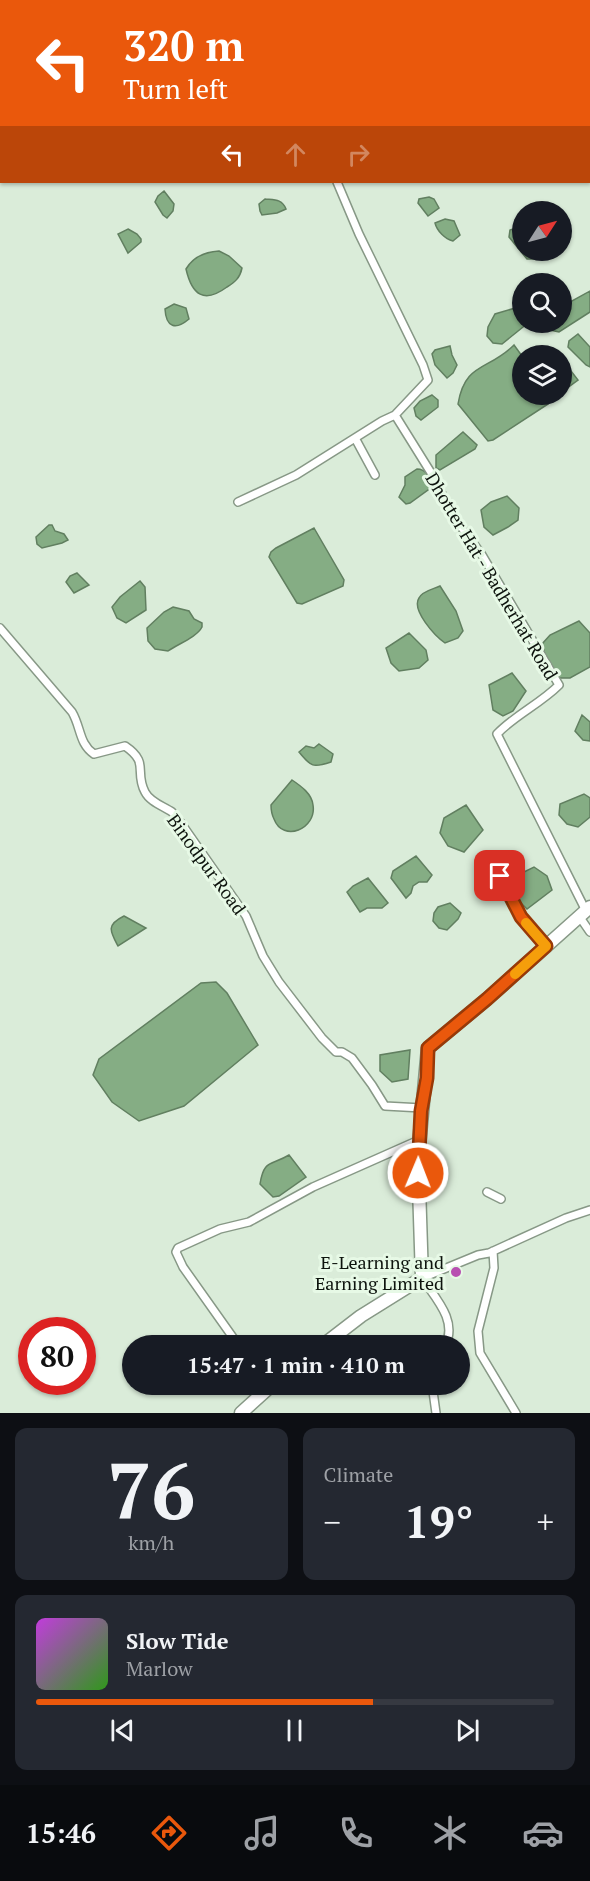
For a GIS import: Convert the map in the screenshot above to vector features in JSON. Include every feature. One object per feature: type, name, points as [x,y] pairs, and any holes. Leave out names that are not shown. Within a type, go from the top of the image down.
[{"type":"highway","points":[[336,1335],[361,1316],[422,1278],[419,1140],[427,1078],[428,1048],[487,999],[585,911]]},
{"type":"highway","points":[[241,1413],[260,1395]]},
{"type":"street","points":[[238,502],[296,475],[395,415],[428,380],[337,183]]},
{"type":"street","name":"Dhotter Hat - Badherhat Road","points":[[395,415],[433,476],[453,516],[482,555],[559,685],[505,726],[497,735],[585,911]]},
{"type":"street","points":[[355,438],[375,475]]},
{"type":"street","name":"Binodpur Road","points":[[0,628],[72,712],[77,719],[82,742],[89,750],[94,754],[125,746],[133,751],[141,761],[141,777],[145,793],[172,812],[188,833],[246,916],[263,956],[279,981],[322,1038],[336,1052],[342,1052],[352,1058],[385,1106],[422,1108]]},
{"type":"street","points":[[500,876],[521,917],[546,946]]},
{"type":"street","points":[[585,911],[590,932]]},
{"type":"street","points":[[231,1335],[183,1267],[176,1252],[178,1248],[220,1229],[249,1222],[313,1186],[419,1140]]},
{"type":"street","points":[[487,1192],[501,1199]]},
{"type":"street","points":[[451,1335],[450,1323],[422,1278],[590,1210]]},
{"type":"street","points":[[491,1252],[494,1268],[478,1331],[480,1353],[516,1413]]},
{"type":"street","points":[[434,1395],[436,1413]]},
{"type":"shaded area","points":[[164,191],[174,204],[173,211],[167,218],[155,202]]},
{"type":"shaded area","points":[[429,197],[434,199],[439,208],[428,216],[418,203],[419,199]]},
{"type":"shaded area","points":[[265,199],[280,202],[286,209],[262,215],[259,204]]},
{"type":"shaded area","points":[[445,219],[454,221],[460,235],[453,241],[444,237],[436,226],[435,223]]},
{"type":"shaded area","points":[[128,229],[137,234],[141,242],[128,253],[118,234]]},
{"type":"shaded area","points":[[512,229],[512,241],[509,237]]},
{"type":"shaded area","points":[[219,251],[229,256],[242,268],[240,274],[235,281],[219,292],[206,296],[200,294],[192,285],[186,269],[200,256]]},
{"type":"shaded area","points":[[590,291],[590,312],[572,324],[572,301]]},
{"type":"shaded area","points":[[174,304],[186,308],[189,319],[176,326],[167,320],[165,309]]},
{"type":"shaded area","points":[[512,309],[512,333],[516,333],[502,344],[493,343],[487,336],[488,327],[495,314]]},
{"type":"shaded area","points":[[578,334],[590,347],[590,367],[572,351],[569,341]]},
{"type":"shaded area","points":[[450,346],[457,365],[447,378],[435,365],[432,354],[435,350]]},
{"type":"shaded area","points":[[512,347],[512,405],[546,405],[488,441],[458,404],[461,390],[472,374]]},
{"type":"shaded area","points":[[572,372],[578,380],[572,384]]},
{"type":"shaded area","points":[[432,395],[438,400],[438,407],[421,420],[416,416],[414,408],[420,401]]},
{"type":"shaded area","points":[[463,432],[477,445],[475,449],[440,470],[436,468],[436,455]]},
{"type":"shaded area","points":[[417,469],[428,475],[432,487],[406,504],[399,497],[405,485],[405,477]]},
{"type":"shaded area","points":[[507,496],[519,508],[518,520],[493,535],[484,527],[481,510],[491,502]]},
{"type":"shaded area","points":[[52,525],[55,531],[64,534],[68,540],[42,548],[37,544],[36,537]]},
{"type":"shaded area","points":[[314,528],[344,580],[343,586],[302,604],[297,603],[269,557],[276,548]]},
{"type":"shaded area","points":[[77,573],[89,585],[74,593],[66,582],[70,576]]},
{"type":"shaded area","points":[[140,581],[145,587],[146,610],[126,623],[117,618],[112,607],[120,597]]},
{"type":"shaded area","points":[[440,586],[456,611],[463,631],[458,638],[445,643],[425,622],[417,603],[428,590]]},
{"type":"shaded area","points":[[173,607],[189,611],[194,619],[202,623],[202,627],[192,637],[168,651],[155,649],[148,641],[147,628]]},
{"type":"shaded area","points":[[579,621],[590,633],[590,667],[570,678],[558,678],[549,669],[542,644],[550,635]]},
{"type":"shaded area","points":[[409,633],[426,650],[428,660],[419,668],[399,671],[391,663],[386,648]]},
{"type":"shaded area","points":[[512,673],[526,691],[513,711],[503,716],[493,710],[489,685]]},
{"type":"shaded area","points":[[582,715],[590,722],[590,741],[583,740],[575,731]]},
{"type":"shaded area","points":[[319,744],[333,754],[331,762],[313,765],[299,752],[306,746],[314,748]]},
{"type":"shaded area","points":[[292,780],[308,794],[312,801],[313,813],[305,826],[291,831],[278,826],[271,805]]},
{"type":"shaded area","points":[[584,794],[590,798],[590,817],[578,827],[567,824],[559,815],[560,804]]},
{"type":"shaded area","points":[[466,805],[483,830],[464,852],[448,846],[440,833],[444,818]]},
{"type":"shaded area","points":[[416,856],[432,875],[427,882],[419,882],[413,886],[406,898],[391,878],[393,871]]},
{"type":"shaded area","points":[[534,867],[547,876],[552,890],[527,909],[509,891],[510,882]]},
{"type":"shaded area","points":[[368,878],[388,903],[382,908],[367,908],[360,912],[347,892]]},
{"type":"shaded area","points":[[450,903],[461,913],[447,930],[439,928],[433,921],[434,913],[438,907]]},
{"type":"shaded area","points":[[124,916],[146,928],[118,946],[111,929],[114,922]]},
{"type":"shaded area","points":[[216,982],[227,993],[258,1045],[184,1106],[139,1121],[112,1102],[93,1075],[99,1059],[201,983]]},
{"type":"shaded area","points":[[410,1050],[408,1079],[392,1082],[380,1071],[380,1055]]},
{"type":"shaded area","points":[[289,1155],[306,1177],[279,1196],[273,1197],[260,1184],[264,1170],[269,1164]]},
{"type":"slow traffic","points":[[515,974],[546,946],[526,923]]},
{"type":"place","name":"E-Learning and Earning Limited","points":[[456,1272]]},
{"type":"route","points":[[418,1173],[421,1111],[427,1078],[428,1048],[546,946],[521,917],[500,876]]}]
